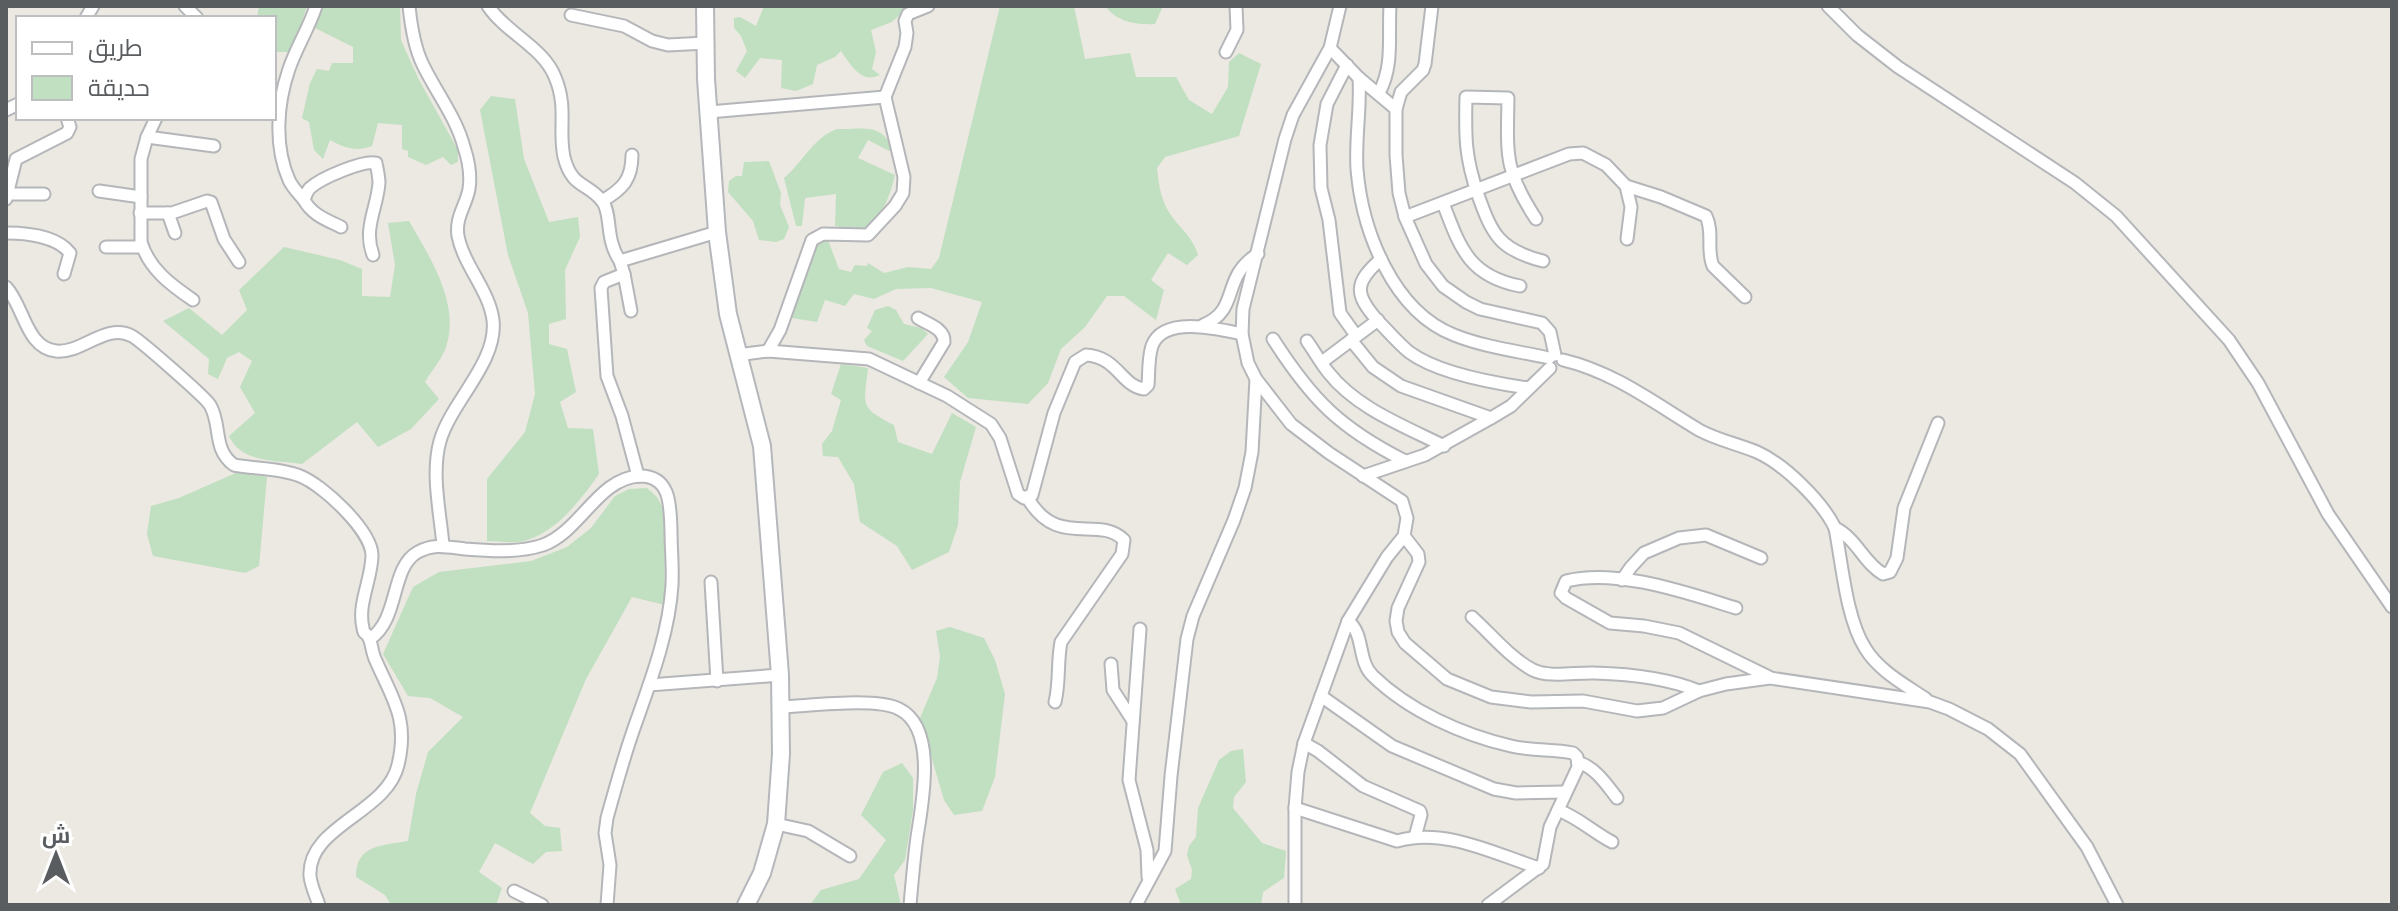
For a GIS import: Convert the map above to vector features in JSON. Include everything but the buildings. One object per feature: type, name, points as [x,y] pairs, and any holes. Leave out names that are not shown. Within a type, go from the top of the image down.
[{"type":"street","points":[[316,6],[289,69],[278,130],[289,183],[317,215],[341,227]]},
{"type":"street","points":[[409,6],[422,63],[464,146],[469,188],[457,222],[458,234],[491,311],[493,323],[489,351],[444,427],[439,445],[436,462],[443,545]]},
{"type":"street","points":[[488,6],[496,18],[538,55],[554,75],[564,106],[562,142],[568,169],[580,185],[602,201],[611,245],[624,274],[631,311]]},
{"type":"street","points":[[705,6],[717,232],[728,314],[762,446],[780,675],[776,824],[762,873],[747,904]]},
{"type":"street","points":[[768,351],[780,330],[812,240],[823,234],[868,235],[903,193],[904,177],[885,97],[905,47],[908,14],[928,6]]},
{"type":"street","points":[[1226,52],[1237,30],[1236,6]]},
{"type":"street","points":[[1295,905],[1295,808],[1304,743],[1348,621],[1387,557],[1404,536],[1407,518],[1402,501],[1291,424],[1256,379],[1248,363],[1242,334],[1247,288],[1293,115],[1330,48],[1340,6]]},
{"type":"street","points":[[1379,93],[1390,61],[1390,6]]},
{"type":"street","points":[[1432,6],[1423,70],[1401,92],[1396,109],[1397,175],[1405,217],[1426,264],[1443,286],[1480,309],[1542,323],[1550,332],[1554,360]]},
{"type":"street","points":[[1828,6],[1873,49],[2075,183],[2125,226],[2229,340],[2258,383],[2328,514],[2392,607]]},
{"type":"street","points":[[571,15],[624,26],[652,41],[668,45],[706,43]]},
{"type":"street","points":[[1330,48],[1396,109]]},
{"type":"street","points":[[1347,65],[1327,104],[1320,145],[1321,188],[1329,220],[1340,313],[1373,367],[1390,380],[1415,392],[1491,418]]},
{"type":"street","points":[[1359,78],[1357,168],[1381,259],[1398,292],[1436,326],[1475,342],[1587,366],[1663,405],[1701,431],[1771,459],[1829,515],[1835,528],[1854,620],[1864,647],[1883,670],[1930,702]]},
{"type":"street","points":[[709,112],[885,97]]},
{"type":"street","points":[[1536,219],[1511,177],[1507,152],[1508,98],[1466,97],[1465,149],[1492,232],[1507,247],[1543,261]]},
{"type":"street","points":[[44,194],[6,196],[16,159],[67,133],[70,127],[68,120]]},
{"type":"street","points":[[155,120],[141,159],[142,247],[164,278],[193,300]]},
{"type":"street","points":[[147,137],[214,146]]},
{"type":"street","points":[[1405,217],[1577,152],[1583,153],[1606,165],[1626,186],[1706,216],[1710,223],[1710,260],[1734,289],[1745,297]]},
{"type":"street","points":[[602,201],[623,187],[629,179],[632,155]]},
{"type":"street","points":[[304,200],[309,189],[333,174],[369,161],[376,163],[379,183],[369,236],[373,255]]},
{"type":"street","points":[[1626,186],[1631,207],[1627,239]]},
{"type":"street","points":[[99,191],[141,197]]},
{"type":"street","points":[[140,213],[182,211],[211,202],[224,239],[239,262]]},
{"type":"street","points":[[1443,203],[1465,255],[1476,269],[1520,286]]},
{"type":"street","points":[[168,213],[175,233]]},
{"type":"street","points":[[620,261],[717,232]]},
{"type":"street","points":[[6,233],[39,237],[62,244],[70,253],[64,274]]},
{"type":"street","points":[[106,247],[142,247]]},
{"type":"street","points":[[737,355],[768,351],[869,359],[947,396],[991,424],[1000,438],[1018,494],[1024,498],[1032,495],[1054,413],[1075,362],[1086,355],[1097,356],[1107,360],[1136,388],[1144,389],[1148,385],[1154,342],[1163,333],[1199,326],[1222,314],[1236,272],[1258,254]]},
{"type":"street","points":[[1381,259],[1360,284],[1360,295],[1378,320],[1410,353],[1448,371],[1528,388]]},
{"type":"street","points":[[624,274],[604,282],[601,288],[607,376],[622,416],[638,476]]},
{"type":"street","points":[[6,287],[14,295],[30,332],[46,349],[61,352],[110,333],[130,335],[209,403],[221,451],[226,459],[234,465],[303,477],[354,520],[367,537],[372,552],[362,614],[363,630],[370,639],[372,653],[398,707],[401,733],[398,766],[384,793],[337,828],[314,856],[310,878],[319,905]]},
{"type":"street","points":[[918,318],[945,337],[919,383]]},
{"type":"street","points":[[1322,362],[1378,320]]},
{"type":"street","points":[[1199,326],[1242,334]]},
{"type":"street","points":[[1273,339],[1307,387],[1341,423],[1405,461]]},
{"type":"street","points":[[1307,341],[1329,374],[1360,401],[1444,446]]},
{"type":"street","points":[[1363,476],[1444,446],[1511,406],[1554,360]]},
{"type":"street","points":[[1136,905],[1165,851],[1187,639],[1193,616],[1245,488],[1252,452],[1256,379]]},
{"type":"street","points":[[1835,528],[1848,535],[1873,568],[1883,574],[1890,572],[1897,558],[1904,508],[1938,423]]},
{"type":"street","points":[[370,639],[381,632],[407,562],[418,552],[443,545],[498,551],[543,545],[576,524],[613,486],[638,476],[657,480],[664,486],[670,508],[670,599],[649,685],[607,818],[605,833],[610,865],[607,905]]},
{"type":"street","points":[[1027,497],[1046,521],[1057,526],[1111,533],[1124,540],[1122,554],[1061,642],[1058,658],[1060,677],[1055,702]]},
{"type":"street","points":[[1622,580],[1644,553],[1663,543],[1694,535],[1715,538],[1761,558]]},
{"type":"street","points":[[1404,536],[1418,554],[1419,562],[1398,608],[1398,632],[1405,643],[1447,679],[1509,701],[1583,701],[1637,711],[1663,708],[1699,691],[1726,684],[1770,678],[1930,702],[1988,729],[2020,754],[2087,847],[2117,905]]},
{"type":"street","points":[[1736,608],[1650,584],[1622,580],[1576,578],[1566,581],[1561,593],[1610,623],[1679,633],[1770,678]]},
{"type":"street","points":[[711,582],[717,681]]},
{"type":"street","points":[[1472,617],[1516,658],[1538,672],[1644,677],[1676,682],[1699,691]]},
{"type":"street","points":[[1348,621],[1358,634],[1365,666],[1402,699],[1435,718],[1487,739],[1512,746],[1573,753],[1578,762],[1588,765],[1617,798]]},
{"type":"street","points":[[1140,629],[1129,780],[1147,850],[1147,886]]},
{"type":"street","points":[[1111,664],[1113,690],[1133,721]]},
{"type":"street","points":[[649,685],[780,675]]},
{"type":"street","points":[[1321,696],[1392,746],[1494,789],[1516,793],[1565,792]]},
{"type":"street","points":[[781,707],[876,704],[900,709],[914,724],[925,767],[925,798],[917,837],[910,905]]},
{"type":"street","points":[[1304,743],[1363,786],[1420,811],[1415,837]]},
{"type":"street","points":[[1488,905],[1539,868],[1547,856],[1548,837],[1578,762]]},
{"type":"street","points":[[1295,808],[1397,841],[1415,837],[1437,838],[1493,851],[1539,868]]},
{"type":"street","points":[[1558,810],[1579,819],[1596,834],[1612,842]]},
{"type":"street","points":[[776,824],[808,831],[850,856]]},
{"type":"street","points":[[514,891],[542,905]]},
{"type":"green space","points":[[259,6],[307,6],[289,52],[276,52],[276,16],[257,16]]},
{"type":"green space","points":[[321,6],[400,6],[401,40],[458,150],[458,162],[451,165],[443,157],[426,165],[408,157],[408,151],[402,149],[402,125],[378,123],[372,146],[351,148],[330,140],[323,159],[314,150],[309,122],[302,118],[310,83],[317,69],[329,71],[332,63],[353,63],[353,47],[313,27]]},
{"type":"green space","points":[[764,6],[903,6],[904,11],[892,22],[871,30],[876,52],[872,69],[880,75],[862,75],[841,51],[817,65],[813,84],[796,91],[781,88],[782,60],[760,58],[745,78],[736,71],[747,51],[734,28],[734,18],[740,17],[756,26]]},
{"type":"green space","points":[[1000,6],[1074,6],[1085,59],[1130,53],[1136,77],[1176,77],[1189,100],[1212,114],[1228,87],[1229,62],[1239,53],[1261,64],[1239,136],[1165,157],[1157,168],[1166,206],[1191,239],[1198,255],[1187,265],[1168,253],[1151,280],[1164,290],[1156,320],[1124,296],[1107,296],[1085,327],[1061,349],[1048,383],[1028,404],[968,398],[944,377],[968,342],[982,302],[931,288],[896,289],[874,299],[854,294],[845,306],[825,300],[817,322],[792,318],[806,260],[816,244],[828,240],[839,269],[851,272],[855,265],[867,266],[868,263],[884,273],[908,267],[931,269],[939,258]]},
{"type":"green space","points":[[1105,6],[1163,6],[1155,24],[1148,24],[1121,19]]},
{"type":"green space","points":[[491,96],[515,99],[524,159],[549,222],[578,217],[580,237],[565,270],[566,319],[549,324],[549,344],[567,349],[576,392],[560,402],[568,428],[593,429],[599,474],[575,506],[555,525],[544,533],[519,542],[487,541],[487,479],[525,432],[535,394],[528,313],[508,255],[480,110]]},
{"type":"green space","points":[[837,129],[876,131],[893,148],[889,151],[868,140],[858,158],[895,175],[885,205],[866,232],[835,226],[836,194],[805,198],[802,226],[796,226],[784,178],[815,144]]},
{"type":"green space","points":[[769,161],[789,227],[784,239],[776,242],[759,240],[753,221],[728,192],[729,181],[742,176],[744,162]]},
{"type":"green space","points":[[409,221],[441,282],[450,316],[445,350],[425,382],[439,399],[411,429],[378,447],[357,422],[302,464],[260,459],[234,445],[229,436],[255,413],[240,387],[252,361],[239,352],[227,358],[218,379],[208,374],[209,359],[163,321],[189,308],[222,335],[247,310],[239,290],[284,247],[340,260],[362,269],[362,296],[390,297],[395,265],[388,223]]},
{"type":"green space","points":[[888,306],[896,310],[904,324],[921,328],[928,334],[903,361],[867,346],[864,340],[872,331],[867,328],[875,310]]},
{"type":"green space","points":[[841,364],[868,368],[866,404],[875,414],[894,425],[898,442],[932,454],[952,413],[976,427],[960,482],[958,525],[949,552],[912,570],[897,546],[860,522],[854,484],[838,457],[823,456],[822,444],[832,431],[841,400],[831,394]]},
{"type":"green space","points":[[238,472],[267,477],[259,566],[245,573],[153,556],[147,534],[151,506],[179,498]]},
{"type":"green space","points":[[647,488],[657,497],[664,510],[665,605],[632,597],[586,679],[530,813],[545,826],[560,828],[562,851],[546,852],[533,864],[495,843],[479,872],[502,888],[496,905],[391,905],[385,895],[356,877],[360,858],[372,848],[408,841],[416,794],[428,752],[463,717],[430,698],[408,696],[383,654],[413,587],[439,572],[531,561],[567,547],[591,528],[615,496],[629,489]]},
{"type":"green space","points":[[950,627],[984,638],[995,660],[1005,694],[995,777],[982,811],[954,815],[944,800],[920,718],[937,678],[940,656],[936,631]]},
{"type":"green space","points":[[1243,749],[1246,782],[1234,797],[1233,808],[1262,843],[1286,851],[1284,878],[1263,892],[1261,905],[1181,905],[1175,889],[1191,879],[1192,870],[1187,855],[1196,837],[1198,808],[1219,760],[1231,751]]},
{"type":"green space","points":[[902,763],[913,778],[913,810],[905,860],[894,875],[901,905],[810,905],[821,890],[859,879],[886,840],[861,815],[883,772]]}]
